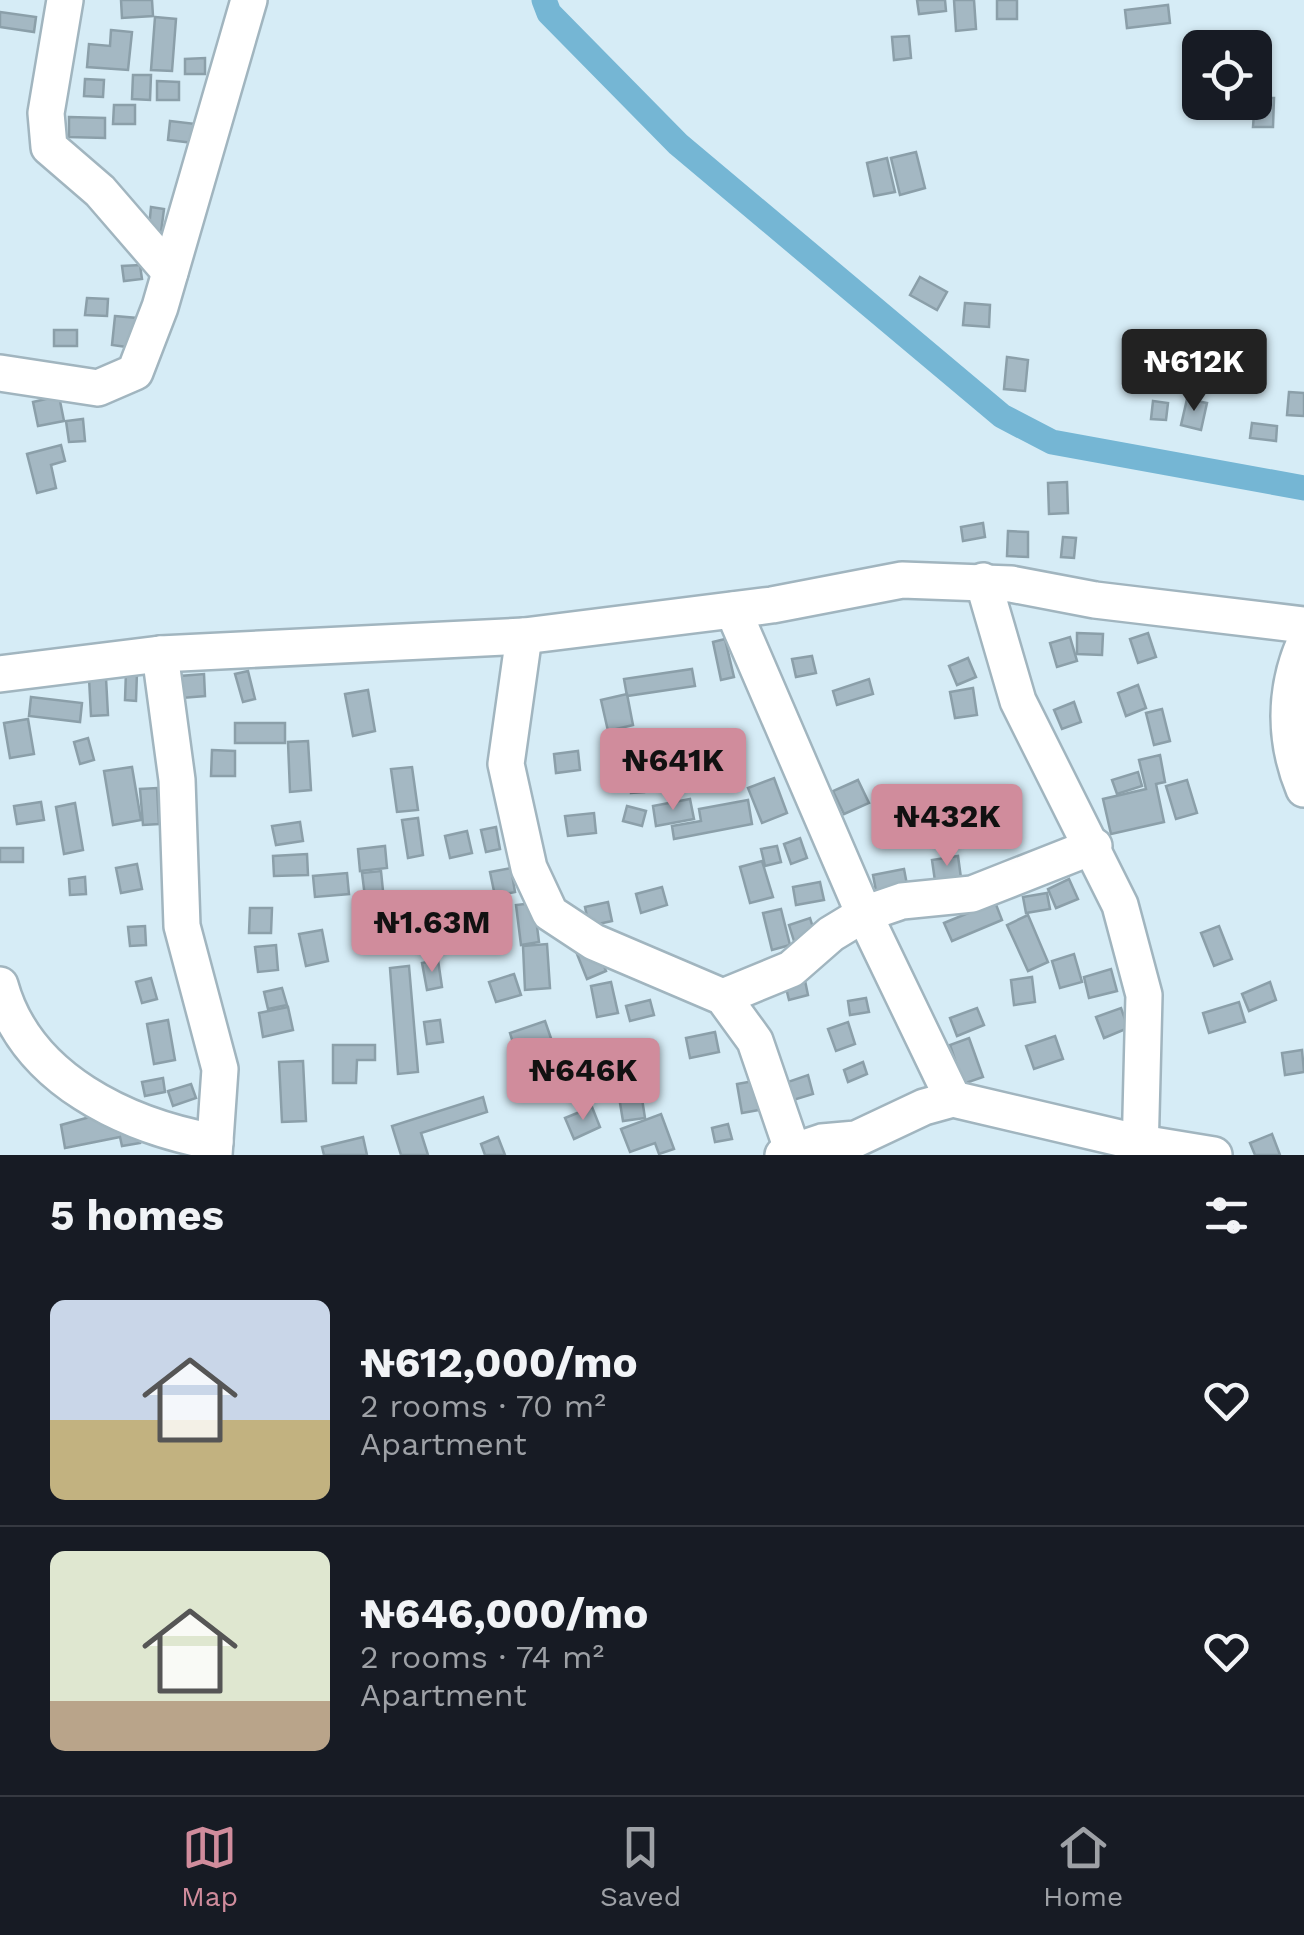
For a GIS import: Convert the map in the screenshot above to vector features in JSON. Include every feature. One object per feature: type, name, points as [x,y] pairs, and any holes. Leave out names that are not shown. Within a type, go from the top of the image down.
[{"type":"street","points":[[65,0],[46,114],[49,146],[100,191],[170,272]]},
{"type":"street","points":[[0,373],[98,388],[135,372],[170,272],[248,0]]},
{"type":"street","points":[[0,674],[160,654],[524,636],[733,610],[902,580],[982,581],[1304,625]]},
{"type":"street","points":[[982,581],[1018,701],[1094,846],[1120,906],[1144,995],[1141,1149]]},
{"type":"street","points":[[733,610],[864,914],[954,1099]]},
{"type":"street","points":[[524,636],[506,764],[529,868],[550,913],[594,942],[722,997],[755,1042],[788,1153],[822,1142],[856,1139],[924,1107],[954,1099],[1141,1149],[1214,1155]]},
{"type":"street","points":[[1304,644],[1289,692],[1294,766],[1304,788]]},
{"type":"street","points":[[0,985],[6,1008],[56,1072],[106,1110],[214,1149],[220,1069],[182,926],[177,780],[160,654]]},
{"type":"street","points":[[722,997],[791,968],[864,914],[902,901],[972,894],[1094,846]]},
{"type":"building","points":[[121,0],[152,0],[153,16],[122,18]]},
{"type":"building","points":[[917,0],[945,0],[946,11],[919,14]]},
{"type":"building","points":[[954,0],[974,0],[976,29],[956,31]]},
{"type":"building","points":[[997,0],[1017,0],[1017,19],[997,19]]},
{"type":"building","points":[[1168,5],[1170,23],[1127,28],[1125,10]]},
{"type":"building","points":[[0,12],[36,17],[34,32],[0,27]]},
{"type":"building","points":[[155,17],[176,19],[172,71],[151,70]]},
{"type":"building","points":[[111,30],[132,32],[128,70],[87,67],[89,44],[110,46]]},
{"type":"building","points":[[909,36],[911,58],[894,60],[892,37]]},
{"type":"building","points":[[205,58],[205,74],[185,74],[185,59]]},
{"type":"building","points":[[133,75],[151,75],[150,100],[132,99]]},
{"type":"building","points":[[85,79],[104,80],[103,97],[84,96]]},
{"type":"building","points":[[157,81],[179,82],[179,100],[157,100]]},
{"type":"building","points":[[1274,98],[1273,127],[1253,127],[1253,120],[1272,120]]},
{"type":"building","points":[[114,105],[135,105],[135,124],[113,124]]},
{"type":"building","points":[[69,117],[105,118],[105,138],[69,137]]},
{"type":"building","points":[[170,121],[196,124],[194,143],[168,140]]},
{"type":"building","points":[[916,152],[925,188],[900,195],[891,158]]},
{"type":"building","points":[[887,158],[895,192],[874,196],[867,163]]},
{"type":"building","points":[[151,207],[164,209],[160,240],[148,239]]},
{"type":"building","points":[[140,265],[142,279],[124,281],[122,266]]},
{"type":"building","points":[[920,277],[947,292],[937,310],[910,295]]},
{"type":"building","points":[[87,298],[108,299],[107,316],[85,315]]},
{"type":"building","points":[[965,303],[990,305],[989,327],[963,325]]},
{"type":"building","points":[[115,316],[137,318],[134,348],[112,345]]},
{"type":"building","points":[[54,330],[77,330],[77,346],[54,346]]},
{"type":"building","points":[[1007,357],[1028,360],[1025,391],[1004,389]]},
{"type":"building","points":[[1289,392],[1304,393],[1304,416],[1287,415]]},
{"type":"building","points":[[59,396],[64,421],[38,426],[33,402]]},
{"type":"building","points":[[1187,399],[1207,403],[1201,430],[1181,425]]},
{"type":"building","points":[[1153,401],[1168,403],[1166,420],[1151,419]]},
{"type":"building","points":[[83,419],[85,441],[69,442],[66,421]]},
{"type":"building","points":[[1252,423],[1277,426],[1276,441],[1250,438]]},
{"type":"building","points":[[61,445],[65,461],[51,465],[56,488],[37,493],[27,454]]},
{"type":"building","points":[[1067,482],[1068,513],[1049,514],[1048,483]]},
{"type":"building","points":[[983,523],[985,537],[963,541],[961,527]]},
{"type":"building","points":[[1008,531],[1028,532],[1028,557],[1007,556]]},
{"type":"building","points":[[1063,537],[1076,538],[1074,558],[1061,557]]},
{"type":"building","points":[[1077,633],[1103,634],[1102,655],[1077,654]]},
{"type":"building","points":[[1148,633],[1156,657],[1138,663],[1130,639]]},
{"type":"building","points":[[1070,637],[1077,661],[1057,667],[1050,643]]},
{"type":"building","points":[[725,639],[734,677],[721,680],[713,642]]},
{"type":"building","points":[[812,656],[816,673],[796,677],[792,659]]},
{"type":"building","points":[[968,658],[976,677],[957,685],[949,666]]},
{"type":"building","points":[[692,669],[695,686],[627,696],[624,679]]},
{"type":"building","points":[[126,671],[137,672],[136,701],[125,700]]},
{"type":"building","points":[[248,671],[255,699],[243,702],[235,674]]},
{"type":"building","points":[[204,674],[205,696],[182,698],[180,676]]},
{"type":"building","points":[[89,678],[106,678],[108,715],[91,716]]},
{"type":"building","points":[[869,679],[873,694],[837,705],[833,691]]},
{"type":"building","points":[[1138,685],[1146,708],[1126,716],[1118,693]]},
{"type":"building","points":[[973,688],[977,715],[955,718],[950,692]]},
{"type":"building","points":[[368,690],[375,731],[353,736],[345,694]]},
{"type":"building","points":[[627,694],[633,725],[608,731],[601,700]]},
{"type":"building","points":[[31,697],[82,703],[80,722],[29,716]]},
{"type":"building","points":[[1074,702],[1081,722],[1062,729],[1054,710]]},
{"type":"building","points":[[1162,709],[1170,741],[1154,745],[1146,713]]},
{"type":"building","points":[[28,719],[34,754],[10,758],[4,723]]},
{"type":"building","points":[[235,723],[285,723],[285,743],[235,743]]},
{"type":"building","points":[[664,733],[665,746],[640,748],[644,792],[631,793],[629,767],[611,768],[609,738]]},
{"type":"building","points":[[88,738],[94,760],[80,764],[74,742]]},
{"type":"building","points":[[308,741],[311,790],[290,792],[288,742]]},
{"type":"building","points":[[212,750],[235,751],[235,776],[211,776]]},
{"type":"building","points":[[578,751],[580,770],[556,773],[554,754]]},
{"type":"building","points":[[1160,755],[1165,782],[1156,784],[1164,822],[1111,834],[1103,799],[1146,789],[1139,760]]},
{"type":"building","points":[[132,767],[141,820],[113,825],[104,771]]},
{"type":"building","points":[[412,767],[418,810],[397,812],[391,769]]},
{"type":"building","points":[[1138,772],[1142,786],[1117,794],[1112,780]]},
{"type":"building","points":[[774,778],[787,813],[762,823],[748,788]]},
{"type":"building","points":[[858,780],[869,803],[844,814],[833,791]]},
{"type":"building","points":[[1187,780],[1197,813],[1176,819],[1166,786]]},
{"type":"building","points":[[157,788],[159,824],[143,825],[140,789]]},
{"type":"building","points":[[690,799],[694,819],[656,826],[653,806]]},
{"type":"building","points":[[748,800],[752,824],[674,839],[672,826],[701,821],[699,809]]},
{"type":"building","points":[[41,802],[44,820],[17,824],[14,806]]},
{"type":"building","points":[[954,802],[958,826],[945,828],[941,804]]},
{"type":"building","points":[[75,803],[83,850],[64,854],[56,807]]},
{"type":"building","points":[[627,806],[646,811],[642,826],[623,821]]},
{"type":"building","points":[[594,813],[596,833],[568,836],[565,816]]},
{"type":"building","points":[[418,818],[423,855],[408,858],[402,820]]},
{"type":"building","points":[[300,822],[303,841],[276,845],[272,826]]},
{"type":"building","points":[[496,827],[500,849],[486,852],[481,830]]},
{"type":"building","points":[[467,831],[472,853],[450,858],[445,836]]},
{"type":"building","points":[[800,838],[807,858],[791,864],[784,844]]},
{"type":"building","points":[[385,846],[387,868],[360,871],[358,849]]},
{"type":"building","points":[[777,846],[781,862],[765,866],[761,849]]},
{"type":"building","points":[[0,848],[23,848],[23,862],[0,862]]},
{"type":"building","points":[[307,854],[308,875],[274,876],[273,856]]},
{"type":"building","points":[[958,856],[961,878],[935,881],[932,860]]},
{"type":"building","points":[[762,861],[773,897],[750,903],[740,867]]},
{"type":"building","points":[[137,864],[142,889],[121,893],[116,868]]},
{"type":"building","points":[[511,868],[515,892],[495,896],[490,872]]},
{"type":"building","points":[[904,869],[908,890],[877,896],[873,875]]},
{"type":"building","points":[[381,871],[385,911],[367,913],[362,873]]},
{"type":"building","points":[[347,873],[349,894],[315,897],[313,876]]},
{"type":"building","points":[[85,877],[86,894],[70,895],[69,879]]},
{"type":"building","points":[[1069,879],[1078,899],[1056,908],[1048,889]]},
{"type":"building","points":[[820,882],[824,900],[796,905],[793,887]]},
{"type":"building","points":[[662,887],[667,905],[641,913],[636,894]]},
{"type":"building","points":[[1047,893],[1050,909],[1026,913],[1023,897]]},
{"type":"building","points":[[608,902],[612,921],[589,926],[585,907]]},
{"type":"building","points":[[995,902],[1002,920],[952,941],[944,923]]},
{"type":"building","points":[[534,903],[539,942],[521,945],[516,905]]},
{"type":"building","points":[[250,908],[272,908],[271,933],[249,933]]},
{"type":"building","points":[[781,909],[790,945],[772,950],[763,913]]},
{"type":"building","points":[[1028,915],[1048,962],[1028,971],[1007,925]]},
{"type":"building","points":[[810,918],[815,934],[794,941],[789,925]]},
{"type":"building","points":[[145,926],[146,945],[130,946],[128,927]]},
{"type":"building","points":[[1219,926],[1232,959],[1214,966],[1201,933]]},
{"type":"building","points":[[322,930],[328,961],[306,966],[299,934]]},
{"type":"building","points":[[592,936],[606,971],[587,979],[573,944]]},
{"type":"building","points":[[547,944],[550,988],[525,990],[523,946]]},
{"type":"building","points":[[276,945],[278,970],[258,972],[255,947]]},
{"type":"building","points":[[1074,954],[1082,982],[1060,988],[1052,961]]},
{"type":"building","points":[[438,960],[442,987],[427,990],[422,963]]},
{"type":"building","points":[[409,966],[418,1072],[398,1074],[390,968]]},
{"type":"building","points":[[1111,969],[1117,991],[1089,998],[1084,977]]},
{"type":"building","points":[[803,971],[808,995],[789,1000],[783,976]]},
{"type":"building","points":[[514,974],[521,995],[496,1002],[489,982]]},
{"type":"building","points":[[1032,977],[1035,1002],[1014,1005],[1011,980]]},
{"type":"building","points":[[151,978],[157,999],[142,1003],[136,982]]},
{"type":"building","points":[[611,982],[618,1013],[597,1017],[591,986]]},
{"type":"building","points":[[1270,982],[1276,1000],[1249,1011],[1242,994]]},
{"type":"building","points":[[282,988],[287,1005],[268,1009],[264,992]]},
{"type":"building","points":[[866,998],[869,1012],[850,1015],[848,1001]]},
{"type":"building","points":[[650,1000],[654,1015],[630,1021],[626,1006]]},
{"type":"building","points":[[1239,1002],[1245,1022],[1209,1033],[1203,1013]]},
{"type":"building","points":[[288,1007],[293,1030],[263,1037],[259,1013]]},
{"type":"building","points":[[977,1008],[984,1025],[957,1036],[950,1018]]},
{"type":"building","points":[[1121,1008],[1128,1028],[1104,1038],[1096,1017]]},
{"type":"building","points":[[168,1020],[175,1060],[154,1064],[147,1024]]},
{"type":"building","points":[[440,1020],[443,1042],[427,1044],[424,1022]]},
{"type":"building","points":[[545,1021],[554,1047],[518,1059],[510,1033]]},
{"type":"building","points":[[848,1022],[855,1044],[836,1051],[828,1029]]},
{"type":"building","points":[[715,1032],[719,1052],[690,1058],[686,1038]]},
{"type":"building","points":[[1055,1036],[1063,1059],[1034,1069],[1026,1046]]},
{"type":"building","points":[[969,1038],[983,1077],[963,1084],[950,1045]]},
{"type":"building","points":[[333,1045],[375,1045],[375,1060],[357,1060],[356,1083],[333,1083]]},
{"type":"building","points":[[1302,1050],[1304,1072],[1285,1075],[1282,1053]]},
{"type":"building","points":[[570,1051],[584,1093],[557,1101],[544,1060]]},
{"type":"building","points":[[636,1060],[645,1118],[623,1121],[617,1085],[585,1090],[582,1068]]},
{"type":"building","points":[[303,1061],[306,1121],[282,1122],[279,1062]]},
{"type":"building","points":[[863,1062],[867,1074],[848,1082],[844,1070]]},
{"type":"building","points":[[808,1075],[813,1094],[790,1101],[785,1083]]},
{"type":"building","points":[[163,1078],[165,1092],[145,1096],[142,1082]]},
{"type":"building","points":[[754,1081],[759,1110],[742,1113],[737,1084]]},
{"type":"building","points":[[191,1084],[196,1098],[173,1106],[168,1091]]},
{"type":"building","points":[[483,1097],[487,1112],[421,1133],[428,1155],[401,1155],[392,1126]]},
{"type":"building","points":[[133,1105],[140,1143],[122,1146],[120,1137],[65,1148],[61,1125]]},
{"type":"building","points":[[592,1107],[600,1127],[574,1139],[565,1118]]},
{"type":"building","points":[[661,1114],[674,1149],[659,1154],[655,1143],[630,1152],[621,1129]]},
{"type":"building","points":[[728,1124],[732,1139],[715,1142],[712,1128]]},
{"type":"building","points":[[1272,1134],[1280,1155],[1255,1155],[1250,1143]]},
{"type":"building","points":[[363,1137],[367,1155],[324,1155],[322,1147]]},
{"type":"building","points":[[498,1137],[505,1155],[485,1155],[481,1144]]},
{"type":"waterway","points":[[544,0],[549,13],[678,144],[1002,416],[1052,442],[1304,488]]}]
